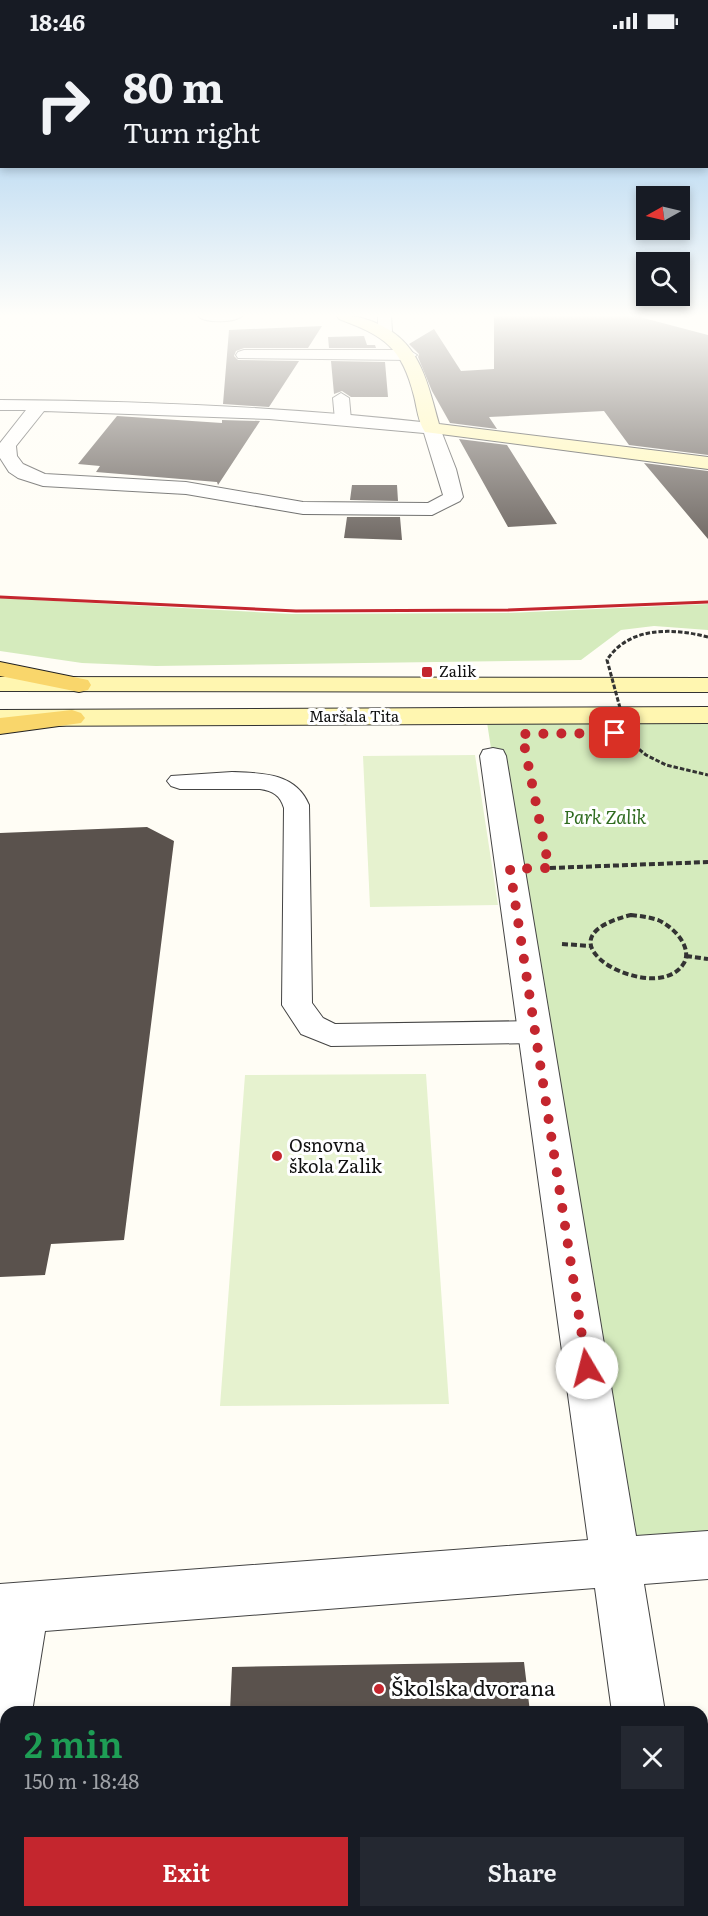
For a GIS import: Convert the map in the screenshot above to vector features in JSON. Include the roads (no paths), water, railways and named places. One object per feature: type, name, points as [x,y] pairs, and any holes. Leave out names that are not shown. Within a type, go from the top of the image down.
[{"type":"main road","points":[[0,669],[79,685]]},
{"type":"main road","points":[[0,726],[72,718]]},
{"type":"street","points":[[39,405],[7,446],[4,457],[25,474],[42,480],[186,488],[303,507],[416,511],[432,509],[453,497],[424,403]]},
{"type":"street","points":[[0,405],[251,413],[343,420],[431,428],[708,463]]},
{"type":"street","name":"Maršala Tita","points":[[0,684],[708,685]]},
{"type":"street","name":"Maršala Tita","points":[[0,718],[708,715]]},
{"type":"street","points":[[493,756],[638,1706]]},
{"type":"street","points":[[3,1706],[11,1608],[708,1555]]},
{"type":"lane","points":[[341,403],[343,420]]},
{"type":"lane","points":[[180,781],[265,781],[283,787],[294,796],[297,808],[297,1005],[312,1026],[331,1035],[535,1032]]},
{"type":"railway","points":[[0,597],[296,611],[508,610],[708,602]]},
{"type":"place","name":"Zalik","points":[[427,672]]},
{"type":"place","name":"Osnovna škola Zalik","points":[[277,1156]]},
{"type":"place","name":"Školska dvorana","points":[[379,1689]]},
{"type":"park label","name":"Park Zalik","points":[[605,818]]}]
